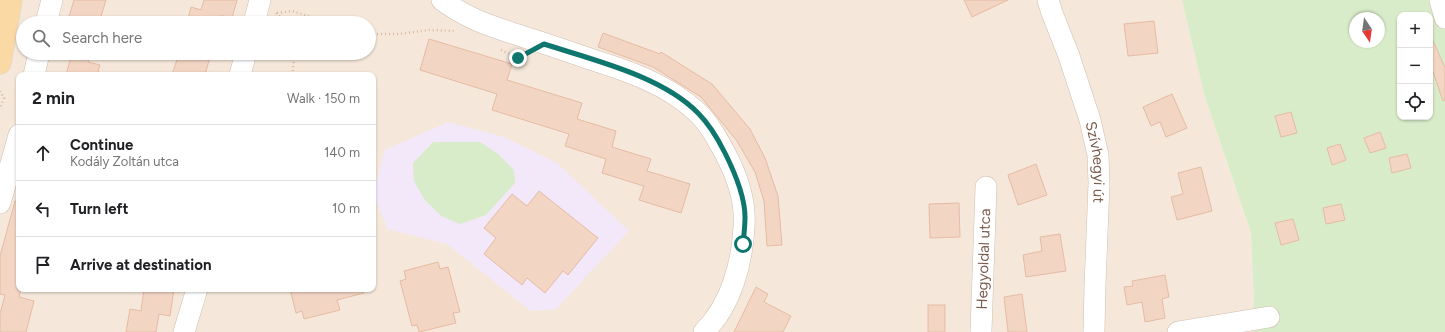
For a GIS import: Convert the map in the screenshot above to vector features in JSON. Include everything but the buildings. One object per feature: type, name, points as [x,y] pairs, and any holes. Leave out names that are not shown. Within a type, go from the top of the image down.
[{"type":"main road","points":[[0,63],[11,0]]},
{"type":"street","points":[[48,16],[52,0]]},
{"type":"street","points":[[256,16],[260,0]]},
{"type":"street","points":[[442,0],[455,10],[481,23],[618,68],[648,80],[675,95],[698,113],[716,136],[729,162],[739,188],[745,215],[743,244],[739,268],[726,300],[711,325],[704,332]]},
{"type":"street","name":"Szívhegyi út","points":[[1048,0],[1069,56],[1090,120],[1098,155],[1099,183],[1094,286],[1094,332]]},
{"type":"street","points":[[1440,0],[1445,18]]},
{"type":"street","points":[[35,72],[37,60]]},
{"type":"street","points":[[241,72],[244,60]]},
{"type":"street","points":[[0,202],[16,150]]},
{"type":"street","name":"Hegyoldal utca","points":[[981,332],[986,187]]},
{"type":"street","points":[[184,332],[197,292]]},
{"type":"street","points":[[1178,332],[1270,317]]},
{"type":"path","points":[[277,13],[292,11],[308,16]]},
{"type":"path","points":[[376,34],[399,34],[429,30],[463,32]]},
{"type":"path","points":[[498,48],[518,58],[544,44]]},
{"type":"path","points":[[292,72],[294,60]]},
{"type":"path","points":[[0,90],[4,98],[0,109]]},
{"type":"shaded area","points":[[0,0],[1182,0],[1204,94],[1251,233],[1255,332],[0,332]]},
{"type":"shaded area","points":[[448,122],[504,137],[557,163],[629,231],[556,309],[531,311],[447,244],[388,229],[376,201],[376,183],[385,150]]},
{"type":"green space","points":[[1182,0],[1445,0],[1445,332],[1255,332],[1251,233],[1204,94]]},
{"type":"green space","points":[[433,142],[480,142],[498,154],[514,170],[515,183],[486,215],[460,224],[441,216],[424,199],[414,181],[413,163]]},
{"type":"route","points":[[518,58],[544,44],[618,68],[648,80],[675,95],[698,113],[716,136],[729,162],[739,188],[745,215],[743,244]]}]
